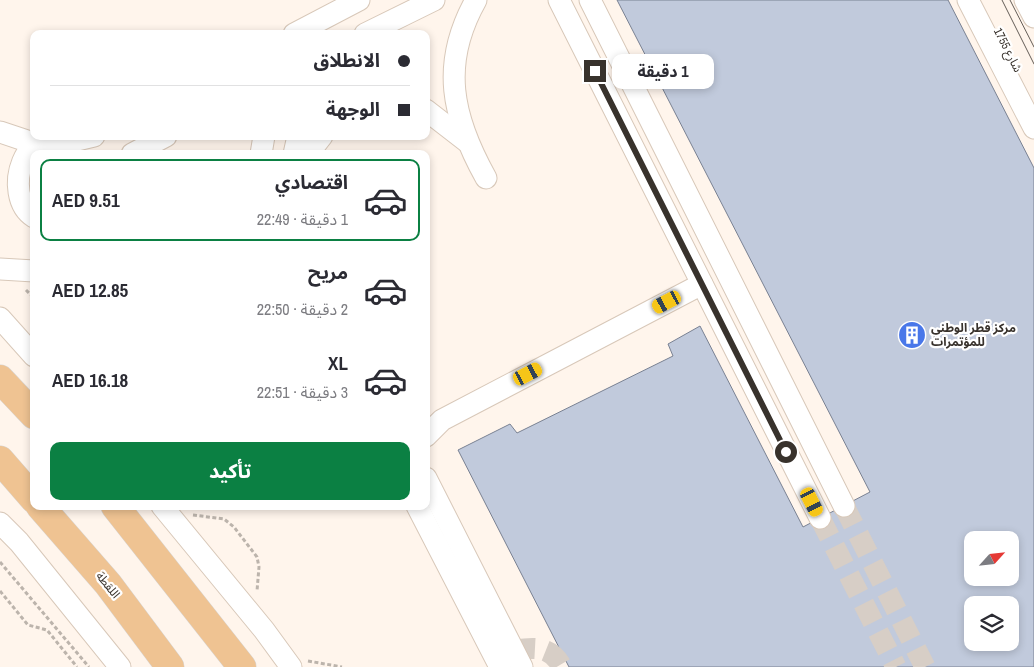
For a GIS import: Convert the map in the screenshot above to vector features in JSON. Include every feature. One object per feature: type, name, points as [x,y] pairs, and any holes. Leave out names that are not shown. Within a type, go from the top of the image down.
[{"type":"main road","points":[[3,379],[30,411]]},
{"type":"main road","points":[[0,460],[30,494]]},
{"type":"main road","name":"اللقطة","points":[[43,510],[108,584],[170,667]]},
{"type":"main road","points":[[118,510],[242,667]]},
{"type":"street","points":[[302,30],[359,0]]},
{"type":"street","points":[[373,30],[434,0]]},
{"type":"street","points":[[476,0],[465,19],[455,62],[454,89],[458,116],[466,142],[486,178]]},
{"type":"street","points":[[559,0],[820,518]]},
{"type":"street","points":[[590,0],[844,506]]},
{"type":"street","points":[[968,0],[1034,128]]},
{"type":"street","name":"شارع 1755","points":[[982,0],[1034,100]]},
{"type":"street","points":[[1026,0],[1034,17]]},
{"type":"street","points":[[430,113],[466,142]]},
{"type":"street","points":[[0,132],[54,148]]},
{"type":"street","points":[[37,150],[54,148],[81,140]]},
{"type":"street","points":[[140,150],[158,140]]},
{"type":"street","points":[[311,150],[319,140]]},
{"type":"street","points":[[30,151],[20,152],[9,165],[3,185],[18,208],[30,215]]},
{"type":"street","points":[[0,269],[30,272]]},
{"type":"street","points":[[434,421],[702,284]]},
{"type":"street","points":[[0,318],[30,352]]},
{"type":"street","points":[[430,486],[522,667]]},
{"type":"street","points":[[165,510],[264,630],[296,662]]},
{"type":"street","points":[[419,510],[500,667]]},
{"type":"street","points":[[0,523],[19,542],[120,667]]},
{"type":"path","points":[[186,511],[190,515],[224,519],[234,527],[257,558],[260,566],[256,594]]},
{"type":"path","points":[[0,562],[89,667]]},
{"type":"path","points":[[0,591],[28,625],[47,630],[77,667]]},
{"type":"path","points":[[296,662],[308,661],[342,667]]},
{"type":"building","name":"مركز قطر الوطني للمؤتمرات","points":[[617,0],[948,0],[1034,168],[1034,667],[569,667],[458,450],[510,424],[517,433],[673,356],[668,344],[700,326],[803,527],[870,492]]},
{"type":"tunnel","points":[[844,506],[925,667]]},
{"type":"tunnel","points":[[820,518],[896,667]]},
{"type":"tunnel","points":[[514,650],[529,648],[548,652],[558,660],[562,667]]},
{"type":"tram line","points":[[1002,0],[1034,64]]},
{"type":"tram line","points":[[1010,0],[1034,47]]},
{"type":"place","name":"مركز قطر الوطني للمؤتمرات","points":[[912,335]]},
{"type":"route","points":[[595,71],[786,452]]}]
